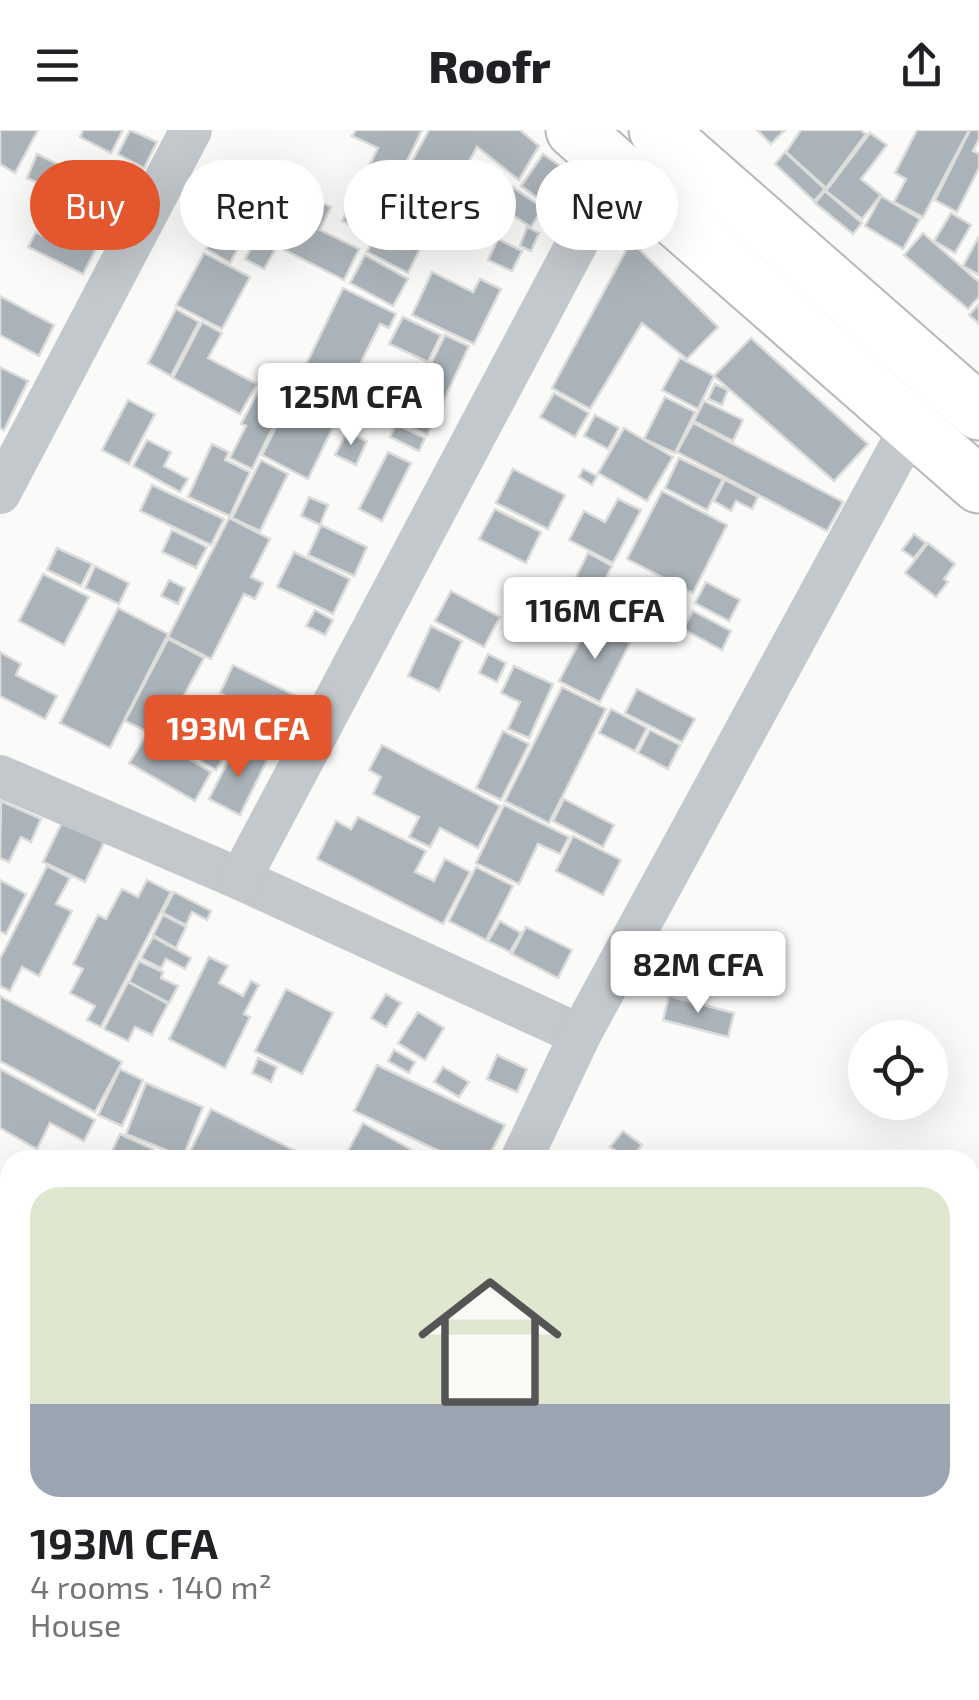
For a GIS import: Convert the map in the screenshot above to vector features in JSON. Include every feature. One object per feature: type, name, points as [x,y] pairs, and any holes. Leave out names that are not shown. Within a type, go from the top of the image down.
[{"type":"street","points":[[0,493],[191,130]]},
{"type":"street","points":[[574,130],[607,160]]},
{"type":"street","points":[[657,130],[979,412]]},
{"type":"street","points":[[678,223],[979,486]]},
{"type":"street","points":[[240,879],[573,250]]},
{"type":"street","points":[[526,1150],[580,1035],[910,428]]},
{"type":"street","points":[[0,776],[240,879],[580,1035]]},
{"type":"building","points":[[0,130],[38,130],[15,173],[0,164]]},
{"type":"building","points":[[83,130],[123,130],[111,153],[80,137]]},
{"type":"building","points":[[130,130],[157,142],[148,160],[129,160],[118,154]]},
{"type":"building","points":[[356,130],[422,130],[407,160],[372,160],[378,148],[352,136]]},
{"type":"building","points":[[429,130],[520,130],[539,146],[519,180],[516,160],[494,160],[477,147],[470,160],[413,160]]},
{"type":"building","points":[[757,130],[785,130],[771,144]]},
{"type":"building","points":[[801,130],[860,130],[866,134],[826,188],[786,152]]},
{"type":"building","points":[[917,130],[969,130],[923,217],[894,202],[906,179],[895,173]]},
{"type":"building","points":[[970,130],[979,130],[973,151],[979,154],[979,168],[957,212],[935,200]]},
{"type":"building","points":[[870,133],[887,145],[861,179],[881,195],[862,219],[826,191]]},
{"type":"building","points":[[785,152],[825,189],[814,201],[775,164]]},
{"type":"building","points":[[536,164],[536,197],[521,186]]},
{"type":"building","points":[[516,190],[536,203],[536,219],[531,227],[516,217]]},
{"type":"building","points":[[825,191],[862,223],[853,234],[815,203]]},
{"type":"building","points":[[881,196],[920,219],[903,249],[865,226]]},
{"type":"building","points":[[324,204],[331,207],[324,222]]},
{"type":"building","points":[[951,213],[971,225],[955,253],[934,241]]},
{"type":"building","points":[[527,227],[536,232],[531,251],[520,246]]},
{"type":"building","points":[[324,232],[344,242],[344,250],[359,250],[344,280],[284,250],[324,250]]},
{"type":"building","points":[[923,233],[979,282],[979,297],[968,309],[904,255]]},
{"type":"building","points":[[979,236],[979,275],[963,266]]},
{"type":"building","points":[[34,250],[95,250],[83,274]]},
{"type":"building","points":[[208,250],[237,250],[230,263]]},
{"type":"building","points":[[250,250],[275,250],[264,269],[245,259]]},
{"type":"building","points":[[368,250],[420,250],[408,273]]},
{"type":"building","points":[[493,250],[522,251],[512,271],[488,260]]},
{"type":"building","points":[[626,250],[640,250],[718,327],[687,359],[642,323],[590,409],[552,388]]},
{"type":"building","points":[[204,253],[250,277],[222,329],[176,305]]},
{"type":"building","points":[[365,255],[408,279],[393,306],[350,283]]},
{"type":"building","points":[[432,272],[473,292],[480,279],[501,289],[474,344],[412,315]]},
{"type":"building","points":[[343,288],[396,314],[389,328],[380,324],[333,419],[290,398]]},
{"type":"building","points":[[0,296],[54,325],[39,356],[0,335]]},
{"type":"building","points":[[979,304],[979,324],[969,315]]},
{"type":"building","points":[[176,309],[199,322],[171,376],[148,363]]},
{"type":"building","points":[[403,317],[441,335],[428,362],[389,344]]},
{"type":"building","points":[[202,322],[222,333],[208,358],[257,384],[240,414],[173,378]]},
{"type":"building","points":[[445,335],[469,346],[442,404],[417,392]]},
{"type":"building","points":[[751,338],[868,444],[834,481],[714,376]]},
{"type":"building","points":[[680,358],[714,376],[698,409],[662,390]]},
{"type":"building","points":[[0,367],[28,381],[4,430],[0,428]]},
{"type":"building","points":[[715,384],[728,390],[722,405],[708,399]]},
{"type":"building","points":[[260,388],[286,401],[252,469],[230,458],[246,426],[241,424]]},
{"type":"building","points":[[410,392],[440,407],[427,435],[397,421]]},
{"type":"building","points":[[554,393],[589,413],[575,437],[540,417]]},
{"type":"building","points":[[665,397],[695,412],[675,453],[644,439]]},
{"type":"building","points":[[128,400],[155,414],[129,464],[102,450]]},
{"type":"building","points":[[704,401],[743,420],[733,441],[694,421]]},
{"type":"building","points":[[288,403],[334,425],[308,479],[262,455]]},
{"type":"building","points":[[595,415],[619,428],[608,449],[584,436]]},
{"type":"building","points":[[693,423],[843,502],[827,531],[677,452]]},
{"type":"building","points":[[396,424],[425,438],[419,451],[390,437]]},
{"type":"building","points":[[624,428],[673,457],[647,501],[598,473]]},
{"type":"building","points":[[347,432],[367,441],[356,465],[335,455]]},
{"type":"building","points":[[147,440],[171,452],[164,466],[188,479],[180,492],[133,466]]},
{"type":"building","points":[[212,444],[229,452],[225,460],[250,472],[230,516],[188,497]]},
{"type":"building","points":[[388,452],[411,463],[382,521],[359,509]]},
{"type":"building","points":[[679,458],[723,479],[707,510],[665,488]]},
{"type":"building","points":[[261,460],[288,474],[260,531],[232,518]]},
{"type":"building","points":[[513,469],[565,495],[548,529],[496,503]]},
{"type":"building","points":[[583,469],[597,476],[592,485],[579,477]]},
{"type":"building","points":[[725,480],[758,497],[752,509],[736,501],[731,511],[714,501]]},
{"type":"building","points":[[152,485],[224,519],[211,545],[140,511]]},
{"type":"building","points":[[662,491],[727,525],[693,593],[627,559]]},
{"type":"building","points":[[309,497],[328,505],[320,525],[301,516]]},
{"type":"building","points":[[618,499],[641,510],[613,563],[569,540],[584,511],[605,522]]},
{"type":"building","points":[[495,509],[541,532],[526,563],[479,539]]},
{"type":"building","points":[[229,518],[270,539],[251,577],[263,583],[255,599],[244,594],[211,659],[168,637]]},
{"type":"building","points":[[321,525],[367,547],[354,576],[308,555]]},
{"type":"building","points":[[172,530],[207,547],[196,568],[162,552]]},
{"type":"building","points":[[914,534],[926,543],[914,558],[902,550]]},
{"type":"building","points":[[928,543],[955,564],[936,597],[905,573]]},
{"type":"building","points":[[57,548],[92,564],[81,586],[47,570]]},
{"type":"building","points":[[294,552],[350,579],[333,614],[277,587]]},
{"type":"building","points":[[588,553],[612,566],[598,593],[574,581]]},
{"type":"building","points":[[95,566],[129,583],[119,604],[85,588]]},
{"type":"building","points":[[43,574],[89,597],[64,645],[19,621]]},
{"type":"building","points":[[169,580],[185,588],[178,604],[161,596]]},
{"type":"building","points":[[706,582],[740,600],[729,621],[695,603]]},
{"type":"building","points":[[652,583],[671,593],[660,614],[641,604]]},
{"type":"building","points":[[451,591],[500,617],[484,647],[435,621]]},
{"type":"building","points":[[118,608],[168,634],[110,748],[60,723]]},
{"type":"building","points":[[315,610],[333,620],[325,635],[306,626]]},
{"type":"building","points":[[693,611],[731,631],[722,650],[683,629]]},
{"type":"building","points":[[590,622],[630,643],[600,702],[559,681]]},
{"type":"building","points":[[431,626],[462,641],[439,691],[408,676]]},
{"type":"building","points":[[168,639],[204,658],[166,729],[153,722],[148,732],[125,721]]},
{"type":"building","points":[[0,652],[21,664],[16,675],[57,696],[45,719],[0,696]]},
{"type":"building","points":[[488,654],[506,663],[497,682],[479,673]]},
{"type":"building","points":[[233,665],[298,697],[279,735],[250,722],[256,711],[220,693]]},
{"type":"building","points":[[514,666],[553,684],[529,738],[508,729],[520,702],[501,693]]},
{"type":"building","points":[[562,687],[606,709],[549,823],[505,801]]},
{"type":"building","points":[[637,689],[695,719],[682,742],[625,713]]},
{"type":"building","points":[[611,709],[647,728],[635,751],[599,733]]},
{"type":"building","points":[[220,717],[240,728],[216,770],[201,761],[209,746],[194,738],[201,727],[212,733]]},
{"type":"building","points":[[650,730],[680,745],[668,769],[638,753]]},
{"type":"building","points":[[503,731],[529,744],[501,800],[476,788]]},
{"type":"building","points":[[147,734],[211,772],[195,801],[129,763]]},
{"type":"building","points":[[236,745],[267,760],[240,815],[209,799]]},
{"type":"building","points":[[382,745],[500,806],[478,848],[440,828],[430,847],[409,837],[419,817],[373,794],[381,777],[369,770]]},
{"type":"building","points":[[564,799],[614,825],[603,847],[553,821]]},
{"type":"building","points":[[1,801],[41,819],[31,842],[21,837],[9,862],[0,858]]},
{"type":"building","points":[[504,805],[569,837],[560,854],[538,844],[519,884],[476,863]]},
{"type":"building","points":[[67,812],[109,832],[85,882],[43,862]]},
{"type":"building","points":[[358,817],[426,851],[415,872],[434,881],[445,859],[470,872],[443,924],[317,859],[336,821],[351,829]]},
{"type":"building","points":[[573,836],[621,860],[603,895],[556,871]]},
{"type":"building","points":[[47,866],[70,878],[56,904],[72,911],[39,976],[22,967],[10,991],[0,986],[0,959]]},
{"type":"building","points":[[476,867],[513,886],[486,940],[449,921]]},
{"type":"building","points":[[0,880],[26,894],[6,934],[0,931]]},
{"type":"building","points":[[147,880],[171,892],[101,1027],[87,1020],[95,1006],[70,993],[83,969],[73,964],[98,915],[106,919],[122,889],[138,897]]},
{"type":"building","points":[[174,892],[211,911],[207,920],[192,912],[186,925],[163,913]]},
{"type":"building","points":[[163,915],[186,927],[176,948],[153,935]]},
{"type":"building","points":[[500,921],[521,933],[510,952],[488,941]]},
{"type":"building","points":[[526,927],[572,950],[558,978],[512,954]]},
{"type":"building","points":[[153,937],[191,958],[185,969],[166,959],[161,968],[141,958]]},
{"type":"building","points":[[209,957],[228,966],[219,983],[243,996],[251,981],[259,985],[244,1014],[250,1017],[225,1068],[169,1039]]},
{"type":"building","points":[[139,961],[163,972],[161,978],[178,986],[169,1003],[129,982]]},
{"type":"building","points":[[128,982],[168,1004],[152,1035],[135,1027],[128,1041],[104,1029]]},
{"type":"building","points":[[286,989],[333,1013],[302,1074],[255,1051]]},
{"type":"building","points":[[386,994],[401,1003],[386,1027],[371,1018]]},
{"type":"building","points":[[0,996],[122,1062],[95,1112],[0,1061]]},
{"type":"building","points":[[669,996],[734,1013],[728,1037],[663,1020]]},
{"type":"building","points":[[418,1012],[444,1028],[425,1060],[398,1043]]},
{"type":"building","points":[[394,1050],[415,1062],[409,1073],[388,1061]]},
{"type":"building","points":[[497,1055],[527,1069],[517,1092],[487,1079]]},
{"type":"building","points":[[258,1058],[277,1067],[271,1082],[252,1073]]},
{"type":"building","points":[[377,1065],[505,1125],[492,1150],[437,1150],[354,1111]]},
{"type":"building","points":[[443,1067],[469,1082],[459,1097],[434,1082]]},
{"type":"building","points":[[0,1069],[95,1120],[84,1141],[50,1123],[37,1149],[0,1128]]},
{"type":"building","points":[[120,1069],[143,1080],[122,1126],[98,1115]]},
{"type":"building","points":[[146,1083],[203,1107],[186,1150],[166,1150],[126,1134]]},
{"type":"building","points":[[211,1109],[294,1150],[191,1150]]},
{"type":"building","points":[[363,1123],[412,1150],[348,1150]]},
{"type":"building","points":[[623,1131],[642,1145],[638,1150],[610,1147]]},
{"type":"building","points":[[120,1134],[153,1149],[153,1150],[113,1150]]}]
